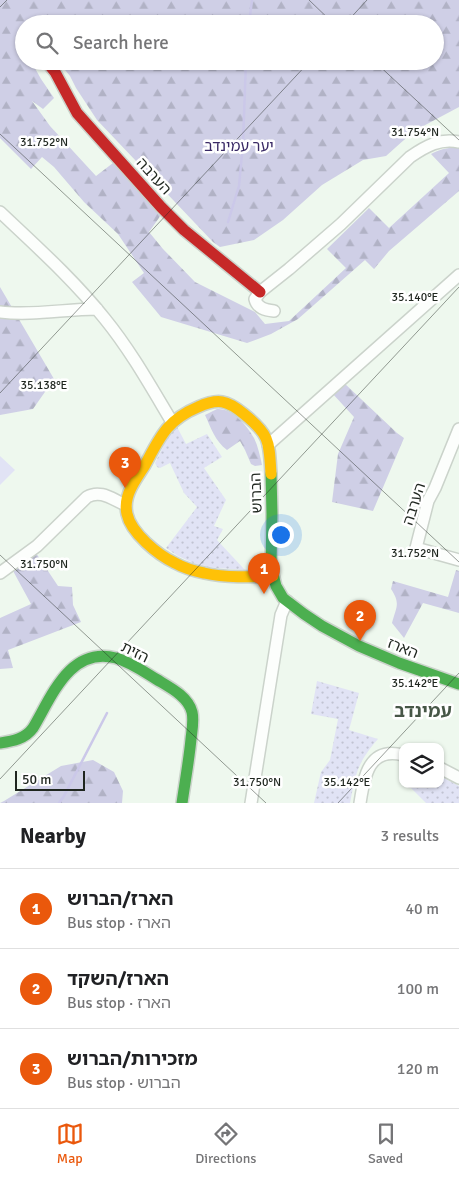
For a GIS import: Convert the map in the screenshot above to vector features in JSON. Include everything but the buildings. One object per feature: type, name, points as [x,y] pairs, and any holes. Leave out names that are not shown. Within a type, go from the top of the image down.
[{"type":"street","name":"הערבה","points":[[53,70],[77,113],[161,207],[190,235],[260,292]]},
{"type":"street","points":[[274,311],[262,309],[258,305],[255,299],[260,292],[341,224],[410,156],[438,142],[459,142]]},
{"type":"street","points":[[0,212],[97,309],[126,346],[172,422]]},
{"type":"street","points":[[268,446],[459,275]]},
{"type":"street","points":[[0,312],[26,314],[97,309]]},
{"type":"street","name":"הברוש","points":[[126,505],[131,489],[172,422],[188,412],[212,402],[225,402],[238,409],[260,428],[268,446],[272,492],[270,558],[273,576]]},
{"type":"street","name":"הערבה","points":[[459,429],[428,501],[416,548],[459,560]]},
{"type":"street","points":[[0,573],[44,539],[87,497],[96,494],[105,495],[126,505],[129,520],[138,534],[150,546],[174,563],[187,569],[214,576],[242,578],[273,576]]},
{"type":"street","name":"הארז","points":[[273,576],[279,591],[287,601],[323,627],[356,644],[459,684]]},
{"type":"street","points":[[251,803],[281,615],[287,601]]},
{"type":"street","name":"הזית","points":[[0,743],[16,741],[28,735],[62,679],[73,666],[80,661],[96,656],[113,657],[126,662],[179,694],[190,705],[193,718],[182,803]]},
{"type":"street","points":[[362,802],[365,777],[371,763],[378,757],[387,754],[399,754]]},
{"type":"street","points":[[444,770],[459,778]]},
{"type":"shaded area","points":[[175,423],[186,444],[207,434],[222,457],[204,468],[226,500],[214,526],[223,529],[217,540],[245,570],[202,567],[166,548],[197,507],[184,493],[170,463],[160,468],[155,463]]},
{"type":"shaded area","points":[[0,456],[15,470],[0,485]]},
{"type":"shaded area","points":[[317,681],[359,693],[349,730],[378,739],[361,762],[350,803],[314,803],[321,772],[330,760],[338,719],[311,714]]},
{"type":"shaded area","points":[[444,778],[459,786],[459,803],[426,803],[411,788],[444,788]]},
{"type":"green space","name":"יער עמינדב","points":[[0,0],[459,0],[459,107],[414,131],[386,156],[363,160],[322,185],[283,220],[254,240],[220,247],[213,242],[97,120],[65,70],[444,70],[444,15],[15,15],[15,70],[36,70],[54,98],[43,109],[32,101],[50,126],[96,176],[113,163],[161,215],[149,232],[195,282],[255,312],[265,324],[289,321],[346,268],[327,249],[369,208],[389,228],[449,173],[431,154],[445,149],[459,148],[459,191],[389,251],[374,269],[365,260],[298,319],[271,334],[247,343],[161,317],[132,282],[144,273],[118,234],[84,202],[54,167],[42,157],[31,169],[0,138]]},
{"type":"green space","points":[[0,287],[54,379],[33,409],[0,415]]},
{"type":"green space","points":[[343,382],[404,438],[373,511],[332,502],[338,454],[354,417],[332,393]]},
{"type":"green space","points":[[217,409],[223,409],[233,414],[247,428],[255,441],[262,465],[255,466],[251,464],[240,441],[227,450],[219,443],[205,415]]},
{"type":"green space","points":[[36,553],[58,586],[72,587],[73,605],[81,622],[8,650],[13,668],[0,669],[0,618],[31,604],[12,569]]},
{"type":"green space","points":[[456,570],[459,571],[459,613],[423,603],[404,638],[392,623],[397,606],[396,598],[391,589],[393,581],[448,597]]},
{"type":"green space","points":[[93,760],[114,772],[123,791],[122,803],[0,803],[61,766]]},
{"type":"waterway","points":[[250,15],[252,0]]},
{"type":"waterway","points":[[228,222],[239,186],[243,143],[246,70]]},
{"type":"waterway","points":[[59,803],[107,713]]},
{"type":"traffic: fast","points":[[271,474],[271,566],[276,586],[283,598],[322,626],[359,646],[399,663],[459,684]]},
{"type":"traffic: fast","points":[[0,743],[18,739],[30,732],[55,689],[64,676],[75,666],[86,659],[100,656],[116,658],[136,667],[172,689],[187,701],[190,706],[193,715],[193,725],[182,803]]},
{"type":"traffic: slow","points":[[271,474],[268,446],[259,428],[253,421],[227,403],[211,402],[187,412],[165,430],[131,488],[127,497],[126,507],[130,521],[139,536],[161,555],[178,565],[212,575],[273,576]]},
{"type":"traffic: jam","points":[[53,70],[77,113],[161,207],[184,230],[260,292]]},
{"type":"place","name":"מזכירות/הברוש","points":[[125,488]]},
{"type":"place","name":"הארז/הברוש","points":[[264,594]]},
{"type":"place","name":"הארז/השקד","points":[[360,641]]},
{"type":"district","name":"עמינדב","points":[[423,711]]}]
